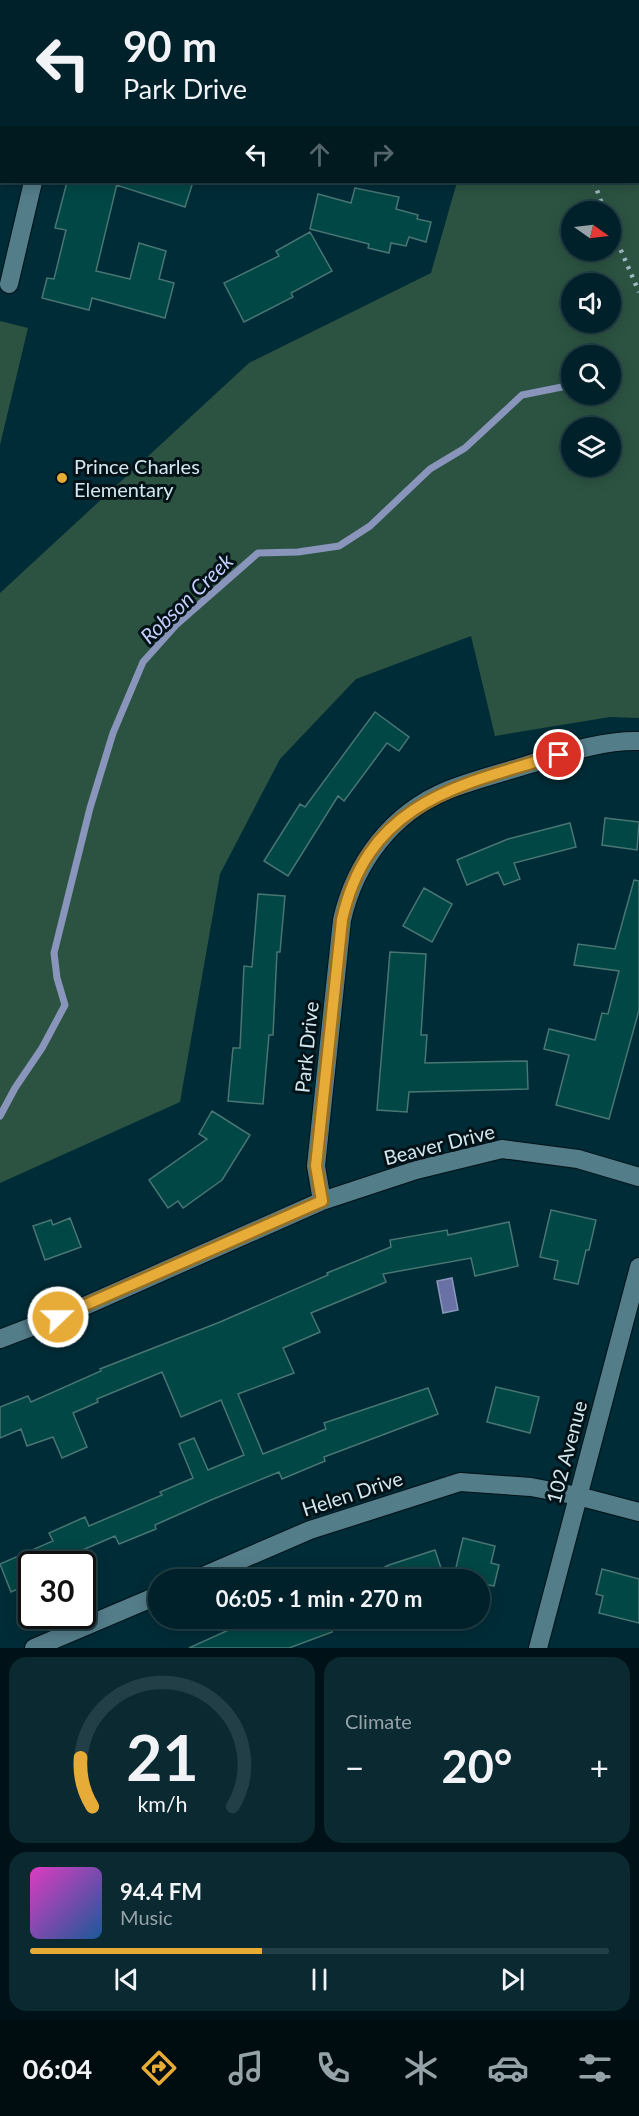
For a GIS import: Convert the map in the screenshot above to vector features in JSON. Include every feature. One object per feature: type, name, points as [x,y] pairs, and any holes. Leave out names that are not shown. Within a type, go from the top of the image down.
[{"type":"street","points":[[9,284],[33,183]]},
{"type":"street","name":"Park Drive","points":[[322,1201],[316,1166],[342,920],[352,886],[368,855],[399,820],[423,803],[448,790],[581,749],[604,744],[639,741]]},
{"type":"street","name":"Beaver Drive","points":[[322,1201],[416,1170],[502,1149],[578,1159],[639,1177]]},
{"type":"street","points":[[0,1339],[78,1309],[322,1201]]},
{"type":"street","name":"102 Avenue","points":[[538,1648],[639,1268]]},
{"type":"street","name":"Helen Drive","points":[[220,1569],[310,1530],[460,1482],[531,1487],[578,1496],[639,1512]]},
{"type":"street","points":[[34,1648],[148,1600]]},
{"type":"green space","points":[[457,183],[639,183],[639,718],[610,717],[495,736],[471,636],[356,679],[280,759],[220,874],[180,1102],[0,1183],[0,593],[249,363],[431,273]]},
{"type":"green space","points":[[0,321],[28,328],[0,445]]},
{"type":"water","points":[[452,1278],[458,1310],[443,1313],[437,1281]]},
{"type":"building","points":[[67,183],[193,183],[185,207],[117,185],[96,271],[130,279],[139,243],[166,251],[159,279],[174,283],[165,318],[92,298],[89,310],[42,298],[47,278],[54,279],[66,230],[55,228]]},
{"type":"building","points":[[355,188],[399,197],[396,209],[418,215],[417,219],[431,222],[426,242],[409,237],[406,246],[391,243],[389,253],[368,248],[369,244],[310,229],[318,194],[351,203]]},
{"type":"building","points":[[310,232],[332,271],[291,293],[293,297],[244,322],[224,283],[279,256],[276,251]]},
{"type":"building","points":[[375,712],[409,737],[399,751],[387,743],[344,801],[338,796],[288,876],[264,861],[300,804],[305,807]]},
{"type":"building","points":[[605,818],[639,822],[637,850],[602,845]]},
{"type":"building","points":[[570,823],[576,847],[514,863],[520,879],[504,885],[498,872],[467,885],[457,860],[508,839]]},
{"type":"building","points":[[634,880],[639,881],[639,1010],[609,1119],[556,1105],[569,1055],[544,1049],[549,1029],[595,1040],[602,1013],[608,1014],[619,971],[574,965],[578,944],[615,949]]},
{"type":"building","points":[[424,888],[452,904],[432,942],[403,926]]},
{"type":"building","points":[[258,894],[285,896],[280,952],[277,952],[273,1035],[269,1035],[263,1104],[228,1101],[233,1048],[240,1048],[244,966],[252,967]]},
{"type":"building","points":[[390,952],[426,954],[421,1035],[427,1035],[425,1063],[527,1061],[528,1089],[409,1092],[407,1112],[377,1110]]},
{"type":"building","points":[[212,1111],[250,1135],[222,1180],[183,1208],[178,1201],[168,1208],[149,1180],[207,1139],[199,1134]]},
{"type":"building","points":[[551,1210],[596,1220],[578,1284],[554,1279],[558,1261],[540,1257]]},
{"type":"building","points":[[70,1218],[81,1247],[45,1260],[33,1226],[51,1220],[53,1225]]},
{"type":"building","points":[[509,1222],[518,1266],[475,1276],[471,1258],[383,1274],[386,1282],[311,1313],[320,1332],[283,1348],[294,1373],[238,1394],[263,1454],[326,1429],[324,1423],[428,1388],[438,1414],[324,1457],[325,1461],[282,1479],[279,1472],[155,1525],[156,1529],[119,1544],[115,1536],[80,1551],[30,1551],[53,1541],[49,1533],[85,1517],[89,1526],[162,1495],[160,1492],[193,1478],[179,1444],[194,1438],[208,1470],[244,1455],[221,1400],[181,1417],[162,1372],[97,1399],[98,1402],[73,1413],[87,1447],[62,1458],[53,1437],[27,1446],[21,1429],[0,1438],[0,1407],[28,1396],[31,1402],[101,1371],[100,1369],[220,1322],[328,1275],[327,1273],[391,1247],[390,1240],[447,1230],[448,1235]]},
{"type":"building","points":[[496,1387],[539,1397],[530,1433],[487,1422]]},
{"type":"building","points":[[463,1538],[495,1546],[491,1563],[499,1565],[494,1586],[490,1585],[490,1569],[456,1569]]},
{"type":"building","points":[[435,1550],[441,1569],[381,1569]]},
{"type":"building","points":[[18,1556],[18,1589],[11,1592],[0,1564]]},
{"type":"building","points":[[602,1569],[639,1579],[639,1623],[599,1613],[603,1596],[596,1594]]},
{"type":"building","points":[[231,1629],[331,1629],[332,1632],[289,1648],[189,1648]]},
{"type":"waterway","name":"Robson Creek","points":[[0,1116],[15,1088],[42,1048],[65,1005],[57,978],[54,953],[90,808],[113,733],[143,662],[177,624],[258,553],[298,552],[339,546],[370,526],[430,469],[465,448],[522,395],[561,387]]},
{"type":"railway","points":[[594,183],[601,201]]},
{"type":"railway","points":[[621,250],[639,292]]},
{"type":"place","name":"Prince Charles Elementary","points":[[62,478]]},
{"type":"route","points":[[58,1317],[322,1201],[316,1166],[342,920],[345,903],[360,868],[388,831],[423,803],[448,790],[559,755]]}]
